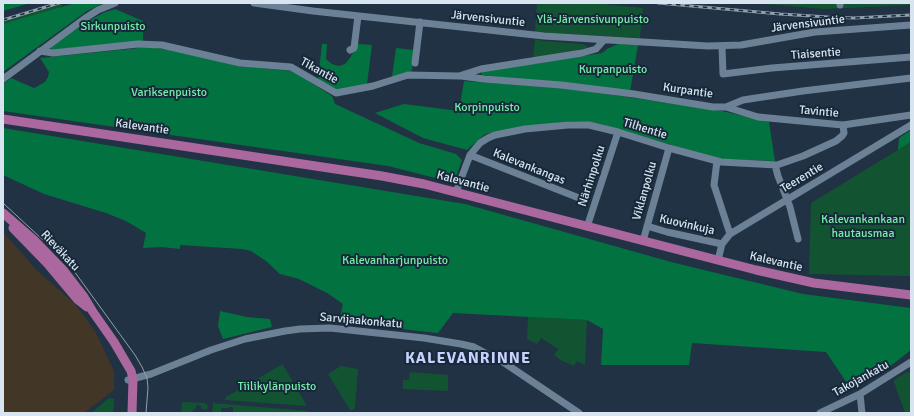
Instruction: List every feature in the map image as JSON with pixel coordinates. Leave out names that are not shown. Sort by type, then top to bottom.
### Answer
[{"type":"main road","name":"Kalevantie","points":[[3,119],[339,168],[424,184],[756,270],[814,283],[911,295]]},
{"type":"main road","name":"Rieväkatu","points":[[3,213],[52,258],[84,297],[114,342],[124,360],[131,379],[132,413]]},
{"type":"main road","name":"Rieväkatu","points":[[3,217],[52,269],[78,300],[93,312]]},
{"type":"main road","name":"Rieväkatu","points":[[126,413],[131,379]]},
{"type":"street","points":[[3,79],[88,16],[115,3]]},
{"type":"street","name":"Järvensivuntie","points":[[254,3],[536,35],[722,46],[815,32],[911,25]]},
{"type":"street","points":[[350,50],[354,48],[358,16]]},
{"type":"street","points":[[415,62],[420,22]]},
{"type":"street","name":"Tikantie","points":[[40,51],[53,53],[138,44],[162,45],[240,63],[291,67],[336,93],[344,93],[411,75],[459,76],[481,69],[592,51],[604,40]]},
{"type":"street","name":"Tiaisentie","points":[[722,46],[722,74],[772,68],[911,57]]},
{"type":"street","name":"Kurpantie","points":[[459,76],[561,85],[726,107],[743,100],[911,78]]},
{"type":"street","name":"Tavintie","points":[[726,107],[758,117],[843,125],[911,115]]},
{"type":"street","name":"Tilhentie","points":[[456,192],[470,155],[480,143],[488,138],[525,129],[577,125],[600,127],[717,161],[775,165],[798,158],[836,141],[844,133],[843,125]]},
{"type":"street","name":"Teerentie","points":[[718,260],[722,244],[730,234],[911,125]]},
{"type":"street","name":"Närhinpolku","points":[[587,226],[618,132]]},
{"type":"street","name":"Viklanpolku","points":[[643,241],[669,148]]},
{"type":"street","name":"Kalevankangas","points":[[470,155],[580,198]]},
{"type":"street","points":[[717,161],[714,185],[730,234]]},
{"type":"street","points":[[775,165],[794,219],[798,239]]},
{"type":"street","name":"Kuovinkuja","points":[[647,226],[722,244]]},
{"type":"street","name":"Sarvijaakonkatu","points":[[131,379],[151,374],[212,350],[245,339],[300,329],[330,328],[424,338],[474,347],[506,364],[579,413]]},
{"type":"street","name":"Takojankatu","points":[[820,413],[860,394],[911,362]]},
{"type":"street","points":[[860,394],[862,413]]},
{"type":"shaded area","points":[[3,232],[34,268],[75,304],[95,331],[114,371],[114,390],[84,413],[3,413]]},
{"type":"green space","points":[[3,3],[26,3],[27,4],[3,11]]},
{"type":"green space","points":[[63,3],[59,11],[3,32],[3,20]]},
{"type":"green space","points":[[75,3],[103,3],[87,11],[3,72],[3,24]]},
{"type":"green space","name":"Ylä-Järvensivunpuisto","points":[[537,3],[593,3],[643,8],[640,38],[535,32]]},
{"type":"green space","points":[[752,3],[911,3],[911,5],[825,9]]},
{"type":"green space","name":"Sirkunpuisto","points":[[115,9],[143,21],[143,42],[54,51],[51,49],[52,46],[85,23],[103,13]]},
{"type":"green space","points":[[535,39],[583,44],[587,46],[587,48],[533,58]]},
{"type":"green space","points":[[322,44],[327,44],[326,59],[332,64],[339,66],[345,64],[358,44],[372,45],[367,84],[338,91],[318,80]]},
{"type":"green space","name":"Kurpanpuisto","points":[[618,44],[638,45],[630,92],[481,74],[482,72],[602,53]]},
{"type":"green space","name":"Variksenpuisto","points":[[149,47],[179,51],[237,66],[293,71],[332,96],[335,104],[419,143],[456,154],[462,160],[455,180],[451,182],[388,166],[3,111],[3,84],[11,78],[34,88],[45,82],[49,72],[40,58]]},
{"type":"green space","points":[[396,48],[414,50],[412,71],[392,77]]},
{"type":"green space","name":"Korpinpuisto","points":[[464,81],[562,88],[722,111],[769,122],[775,161],[720,159],[597,123],[572,121],[528,126],[485,134],[467,150],[423,138],[375,113],[404,104],[459,111]]},
{"type":"green space","name":"Kalevanharjunpuisto","points":[[3,128],[465,204],[671,262],[803,294],[911,308],[911,350],[893,364],[851,389],[826,352],[692,343],[689,365],[601,365],[603,329],[587,320],[453,313],[438,333],[339,322],[343,304],[327,293],[299,279],[280,274],[266,261],[251,251],[242,249],[180,245],[180,249],[162,247],[143,248],[146,233],[126,221],[106,213],[44,194],[3,175]]},
{"type":"green space","points":[[911,130],[911,142],[898,150],[899,138]]},
{"type":"green space","name":"Kalevankankaan hautausmaa","points":[[911,142],[911,276],[809,274],[811,203]]},
{"type":"green space","points":[[220,311],[247,317],[270,319],[272,327],[223,339],[218,326]]},
{"type":"green space","points":[[528,317],[587,320],[585,365],[577,361],[574,366],[562,361],[554,355],[558,349],[541,338],[537,344],[527,339]]},
{"type":"green space","name":"Tiilikylänpuisto","points":[[283,365],[307,406],[225,400],[226,397]]},
{"type":"green space","points":[[341,366],[358,369],[355,408],[353,410],[350,410],[328,374]]},
{"type":"green space","points":[[410,372],[448,375],[448,391],[403,389],[403,380],[409,380]]},
{"type":"green space","points":[[907,372],[911,373],[911,413],[905,413],[894,382],[894,380]]},
{"type":"green space","points":[[109,398],[114,399],[113,413],[91,413]]},
{"type":"green space","points":[[182,402],[205,403],[208,405],[207,410],[201,409],[201,406],[196,405],[196,409],[190,413],[181,413]]},
{"type":"green space","points":[[213,403],[308,411],[311,413],[233,413],[233,407],[229,407],[221,408],[221,413],[212,413]]},
{"type":"tram line","points":[[3,203],[57,253],[74,271],[135,355],[147,378],[148,388],[146,413]]},
{"type":"railway","points":[[3,20],[59,3]]},
{"type":"railway","points":[[658,3],[828,17],[854,18],[911,15]]},
{"type":"district","name":"KALEVANRINNE","points":[[468,359]]}]
